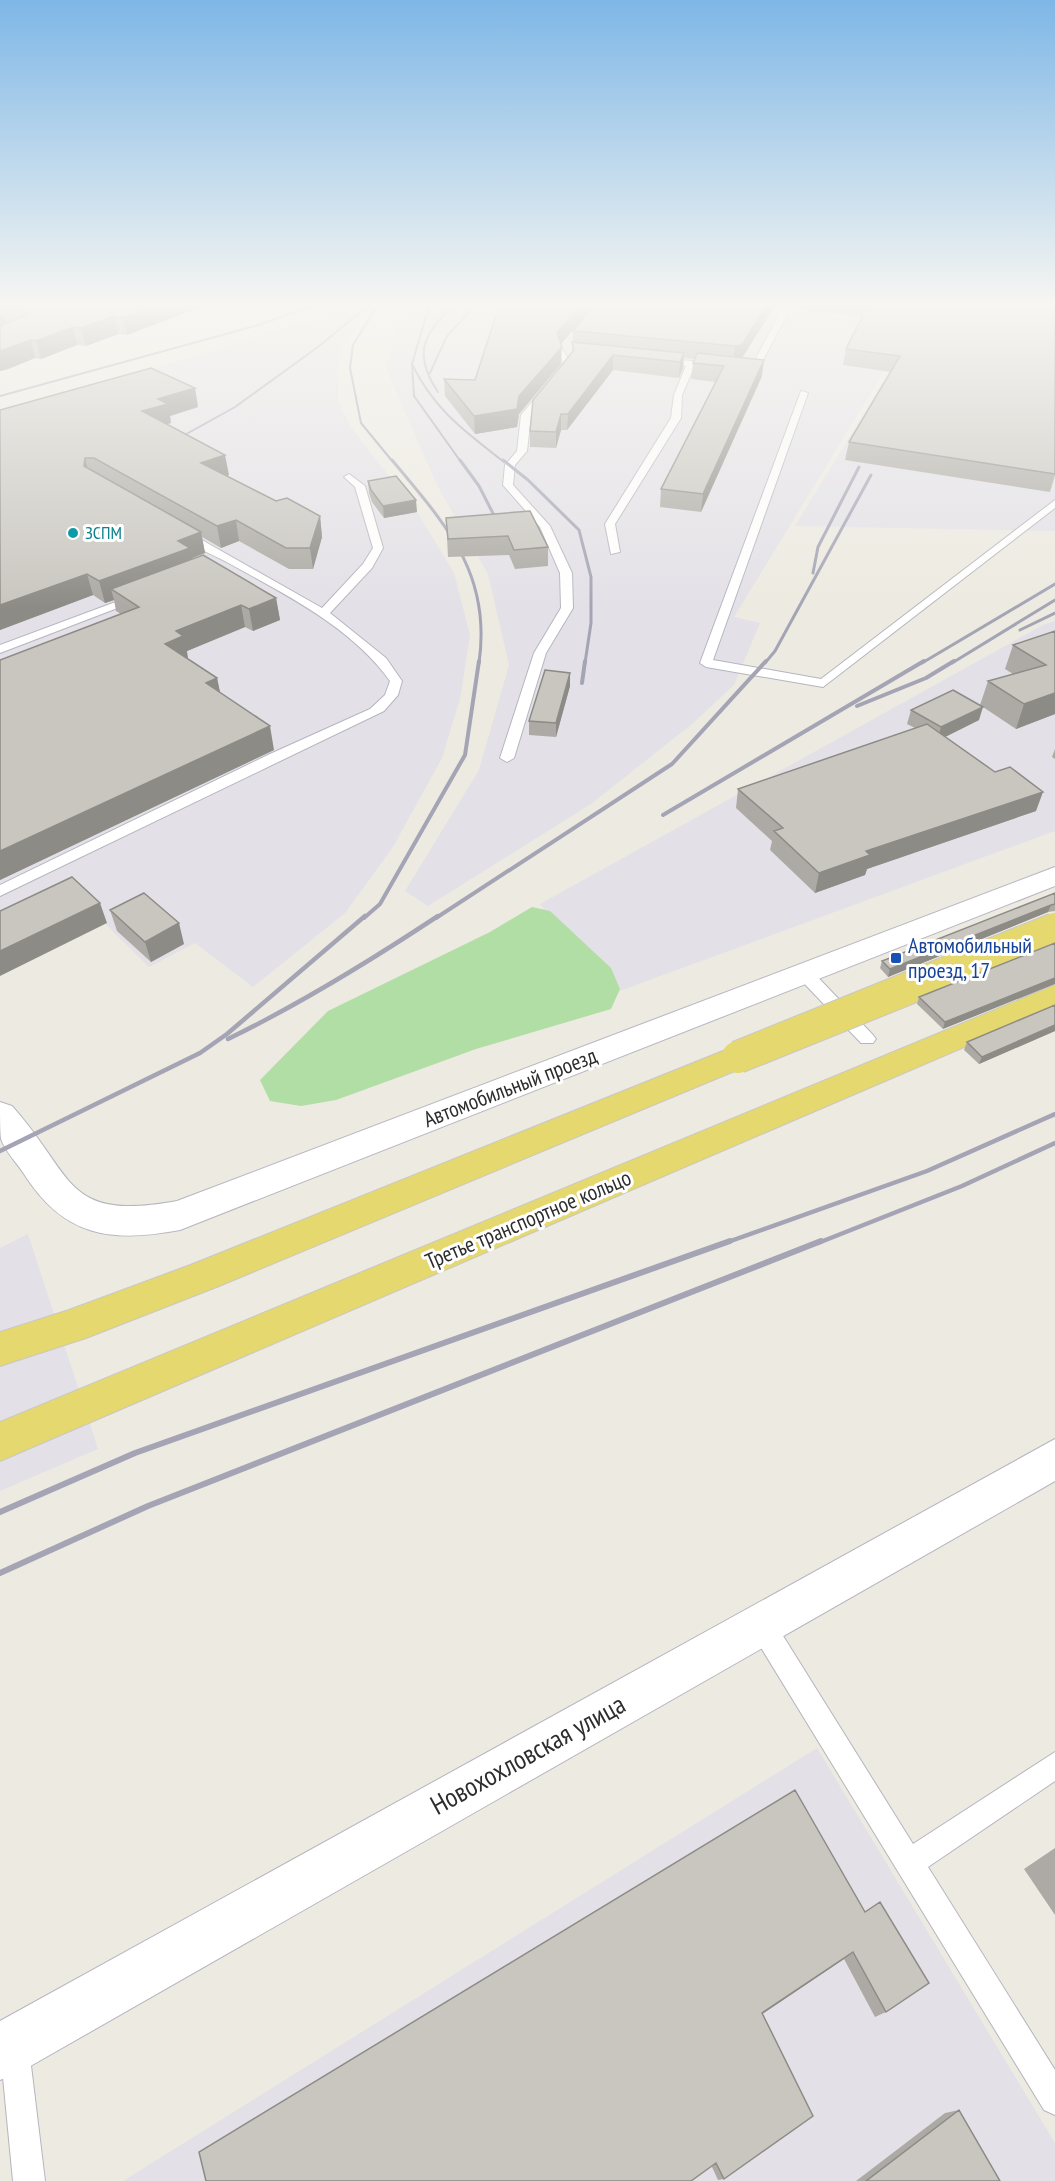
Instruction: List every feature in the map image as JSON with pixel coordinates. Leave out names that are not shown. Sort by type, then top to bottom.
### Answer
[{"type":"main road","points":[[0,1349],[72,1326],[206,1275],[1055,929]]},
{"type":"main road","name":"Третье транспортное кольцо","points":[[0,1442],[1055,996]]},
{"type":"street","name":"Автомобильный проезд","points":[[0,1114],[14,1129],[49,1183],[91,1219],[112,1223],[144,1222],[180,1215],[1055,876]]},
{"type":"street","name":"Новохохловская улица","points":[[7,2048],[1055,1459]]},
{"type":"lane","points":[[507,758],[540,653],[567,608],[566,573],[545,526],[508,485],[510,465],[522,451],[526,415],[534,405]]},
{"type":"lane","points":[[615,552],[610,524],[676,418],[677,405]]},
{"type":"lane","points":[[800,405],[706,663],[823,683],[1055,503]]},
{"type":"lane","points":[[323,614],[368,566],[378,548],[360,486],[349,477]]},
{"type":"lane","points":[[0,891],[275,757],[375,712],[387,703],[395,690],[396,681],[389,667],[378,654],[323,614],[226,563],[173,528]]},
{"type":"lane","points":[[0,649],[154,590]]},
{"type":"lane","points":[[804,973],[867,1039]]},
{"type":"lane","points":[[761,1624],[1055,2098]]},
{"type":"lane","points":[[909,1863],[1055,1765]]},
{"type":"lane","points":[[7,2048],[29,2181]]},
{"type":"shaded area","points":[[26,405],[341,405],[350,426],[417,512],[454,573],[470,635],[460,699],[442,758],[393,847],[345,913],[253,987],[195,943],[149,967],[79,898],[0,936],[0,412]]},
{"type":"shaded area","points":[[402,405],[864,405],[734,617],[760,623],[734,685],[692,724],[591,804],[428,906],[405,891],[479,770],[509,665],[488,574],[438,487]]},
{"type":"shaded area","points":[[869,405],[1055,405],[1055,531],[795,526]]},
{"type":"shaded area","points":[[1055,621],[1055,831],[614,993],[540,904],[1043,625]]},
{"type":"shaded area","points":[[28,1234],[98,1449],[0,1491],[0,1248]]},
{"type":"shaded area","points":[[817,1748],[1055,2143],[1055,2181],[123,2181]]},
{"type":"green space","points":[[532,907],[550,911],[611,968],[620,989],[611,1009],[476,1049],[336,1100],[301,1106],[270,1101],[260,1080],[328,1011],[490,932]]},
{"type":"building","points":[[19,405],[165,405],[142,411],[225,455],[201,463],[276,501],[287,498],[320,516],[310,548],[286,548],[236,520],[217,526],[94,458],[85,458],[84,466],[201,532],[178,541],[190,548],[99,581],[87,574],[0,605],[0,410]]},
{"type":"building","points":[[465,405],[518,405],[517,409],[474,416]]},
{"type":"building","points":[[533,405],[575,405],[568,414],[561,414],[556,432],[530,431]]},
{"type":"building","points":[[704,405],[744,405],[703,494],[661,489]]},
{"type":"building","points":[[871,405],[1055,405],[1055,474],[849,442]]},
{"type":"building","points":[[396,476],[416,500],[383,506],[371,490],[368,481]]},
{"type":"building","points":[[530,511],[548,547],[514,550],[508,536],[448,539],[446,518]]},
{"type":"building","points":[[203,555],[276,598],[249,609],[241,605],[176,631],[183,636],[165,644],[217,678],[206,683],[270,726],[0,851],[0,660],[139,607],[111,589]]},
{"type":"building","points":[[1055,631],[1055,693],[1024,704],[988,681],[1046,665],[1013,645]]},
{"type":"building","points":[[545,670],[570,673],[556,723],[529,721]]},
{"type":"building","points":[[953,690],[983,707],[941,727],[911,710]]},
{"type":"building","points":[[927,724],[995,772],[1010,767],[1043,792],[866,851],[870,855],[819,873],[774,831],[783,828],[738,789]]},
{"type":"building","points":[[72,877],[100,903],[0,951],[0,911]]},
{"type":"building","points":[[144,893],[179,923],[145,942],[110,910]]},
{"type":"building","points":[[1055,893],[1055,904],[890,969],[882,961]]},
{"type":"building","points":[[1055,943],[1055,978],[945,1022],[919,997]]},
{"type":"building","points":[[1055,1005],[1055,1025],[982,1057],[967,1042]]},
{"type":"building","points":[[795,1790],[865,1912],[880,1902],[929,1983],[886,2012],[853,1952],[762,2013],[813,2116],[724,2179],[716,2163],[691,2181],[206,2181],[199,2152]]},
{"type":"building","points":[[959,2110],[1000,2181],[866,2181]]},
{"type":"railway","points":[[172,442],[238,405]]},
{"type":"railway","points":[[357,405],[361,423],[393,462]]},
{"type":"railway","points":[[420,405],[461,462]]},
{"type":"railway","points":[[439,405],[464,430],[504,462]]},
{"type":"railway","points":[[392,460],[446,529],[471,576],[478,602],[481,631],[479,663]]},
{"type":"railway","points":[[460,460],[479,486],[501,529]]},
{"type":"railway","points":[[503,460],[528,480],[579,530],[591,577],[591,623],[585,663]]},
{"type":"railway","points":[[813,573],[818,547],[859,467]]},
{"type":"railway","points":[[765,663],[775,651],[871,475]]},
{"type":"railway","points":[[922,663],[1055,584]]},
{"type":"railway","points":[[952,663],[1055,600]]},
{"type":"railway","points":[[1020,630],[1055,613]]},
{"type":"railway","points":[[364,918],[380,904],[465,755],[479,661]]},
{"type":"railway","points":[[582,683],[585,661]]},
{"type":"railway","points":[[436,918],[672,764],[766,661]]},
{"type":"railway","points":[[663,815],[924,661]]},
{"type":"railway","points":[[857,706],[926,678],[954,661]]},
{"type":"railway","points":[[0,1151],[200,1053],[227,1034],[365,916]]},
{"type":"railway","points":[[228,1039],[335,981],[438,916]]},
{"type":"railway","points":[[725,1243],[927,1171],[1055,1114]]},
{"type":"railway","points":[[818,1243],[962,1186],[1055,1143]]},
{"type":"railway","points":[[0,1512],[135,1453],[730,1241]]},
{"type":"railway","points":[[0,1573],[148,1506],[821,1241]]},
{"type":"place","name":"ЗСПМ","points":[[73,533]]},
{"type":"place","name":"Автомобильный проезд, 17","points":[[896,958]]}]
